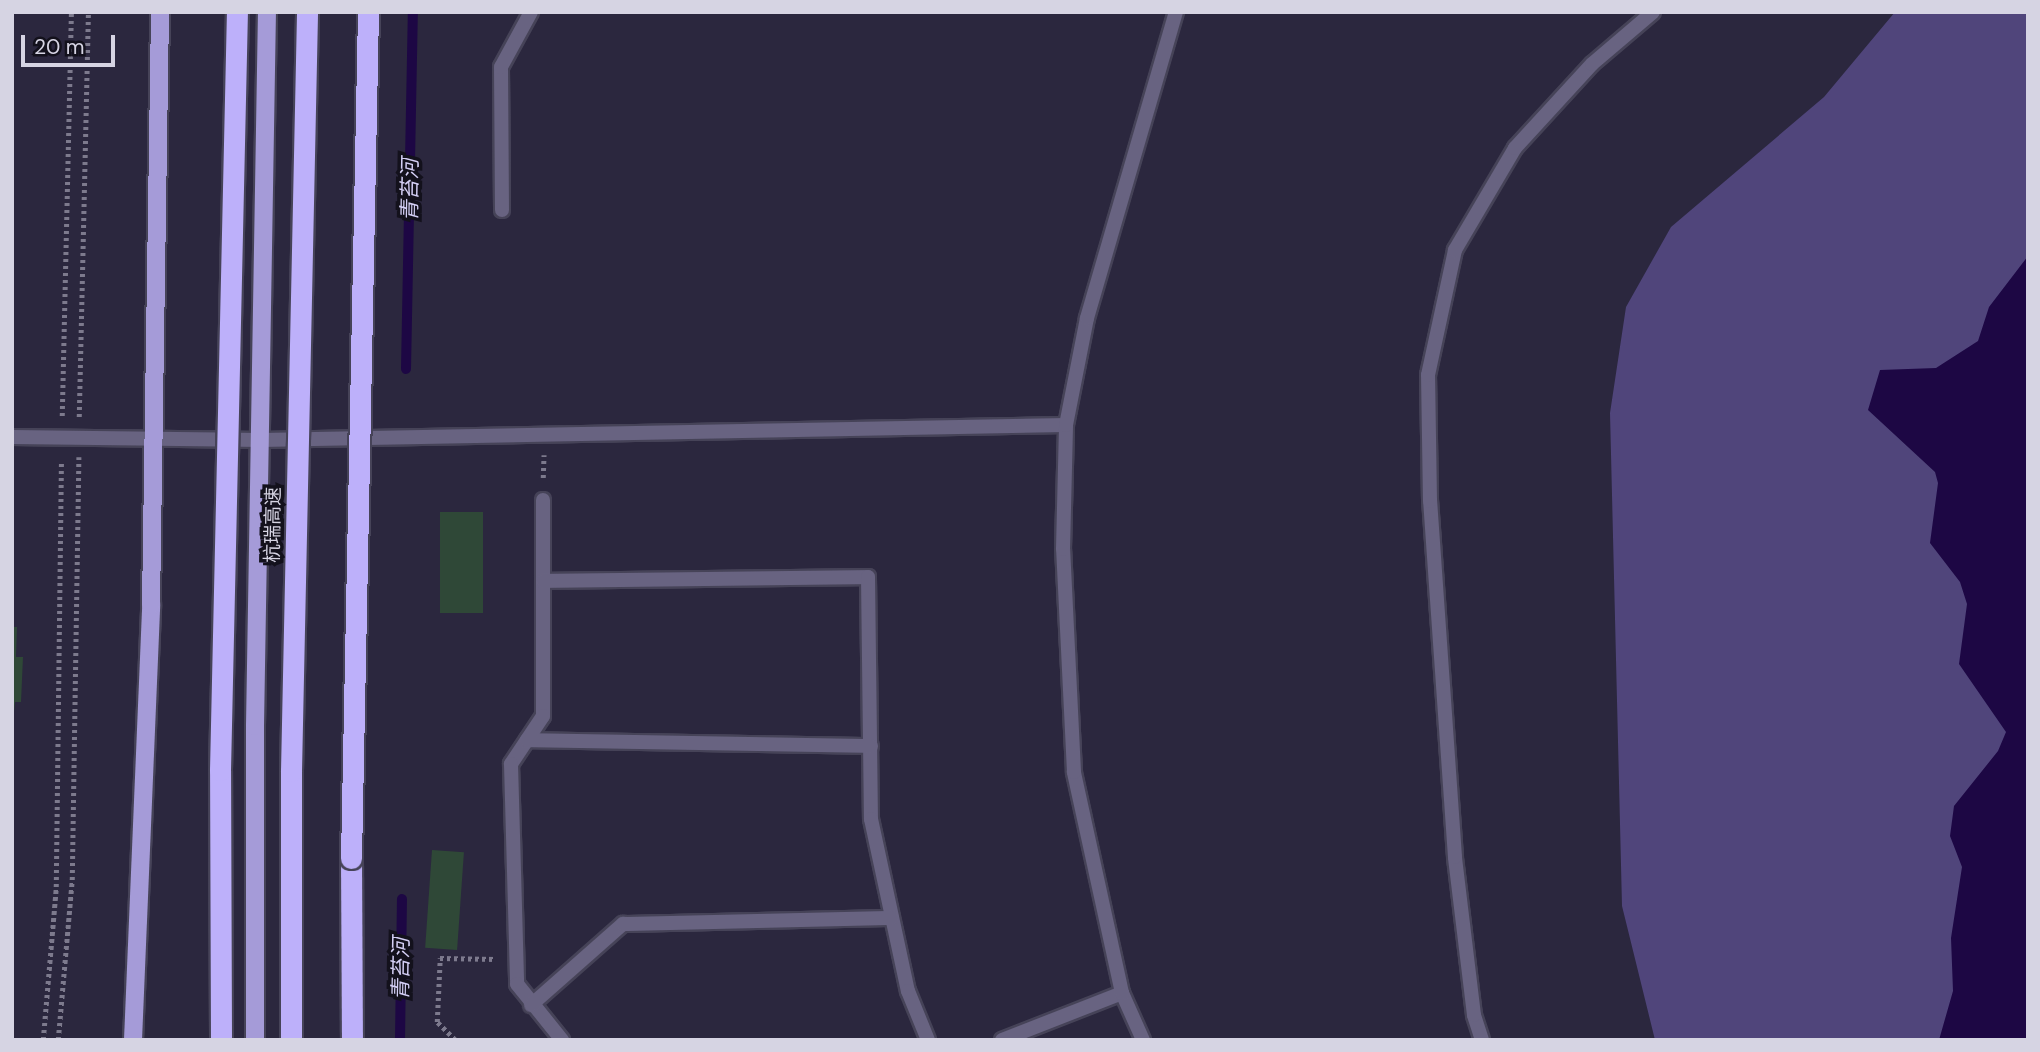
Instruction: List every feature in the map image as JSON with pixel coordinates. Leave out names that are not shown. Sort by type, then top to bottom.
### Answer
[{"type":"highway","points":[[221,1040],[220,756],[237,12]]},
{"type":"highway","name":"杭瑞高速","points":[[291,1040],[291,757],[307,12]]},
{"type":"highway","points":[[352,1040],[351,858],[368,12]]},
{"type":"main road","points":[[133,1040],[153,440],[160,12]]},
{"type":"main road","points":[[255,1040],[255,726],[267,12]]},
{"type":"street","points":[[502,210],[501,67],[531,12]]},
{"type":"street","points":[[1143,1040],[1122,993],[1074,772],[1063,549],[1066,425],[1087,318],[1176,12]]},
{"type":"street","points":[[1482,1040],[1474,1015],[1455,857],[1430,501],[1428,375],[1455,250],[1515,148],[1592,64],[1653,12]]},
{"type":"street","points":[[12,438],[261,440],[1066,425]]},
{"type":"street","points":[[543,500],[544,716],[511,764],[517,984],[531,1005],[562,1040]]},
{"type":"street","points":[[543,581],[868,577],[871,819],[908,991],[928,1040]]},
{"type":"street","points":[[527,740],[871,746]]},
{"type":"street","points":[[531,1005],[623,924],[892,918]]},
{"type":"street","points":[[1002,1040],[1122,993]]},
{"type":"path","points":[[43,1040],[56,887],[71,12]]},
{"type":"path","points":[[58,1040],[72,880],[88,12]]},
{"type":"path","points":[[543,500],[544,435]]},
{"type":"path","points":[[454,1040],[436,1022],[440,958],[517,959]]},
{"type":"shaded area","points":[[1895,12],[2028,12],[2028,1040],[1655,1040],[1622,906],[1610,413],[1626,307],[1671,227],[1824,97]]},
{"type":"shaded area","points":[[2028,256],[2028,1040],[1939,1040],[1953,991],[1951,938],[1962,867],[1950,836],[1954,806],[1998,751],[2006,732],[1959,664],[1967,604],[1960,582],[1930,543],[1938,483],[1935,472],[1868,410],[1880,370],[1936,368],[1978,341],[1989,307]]},
{"type":"building","points":[[440,512],[483,512],[483,613],[440,613]]},
{"type":"building","points":[[12,627],[17,627],[16,657],[23,657],[21,702],[15,702],[14,712]]},
{"type":"building","points":[[432,850],[464,852],[457,950],[425,948]]},
{"type":"waterway","name":"青苔河","points":[[406,369],[413,12]]},
{"type":"waterway","name":"青苔河","points":[[400,1040],[402,899]]}]
